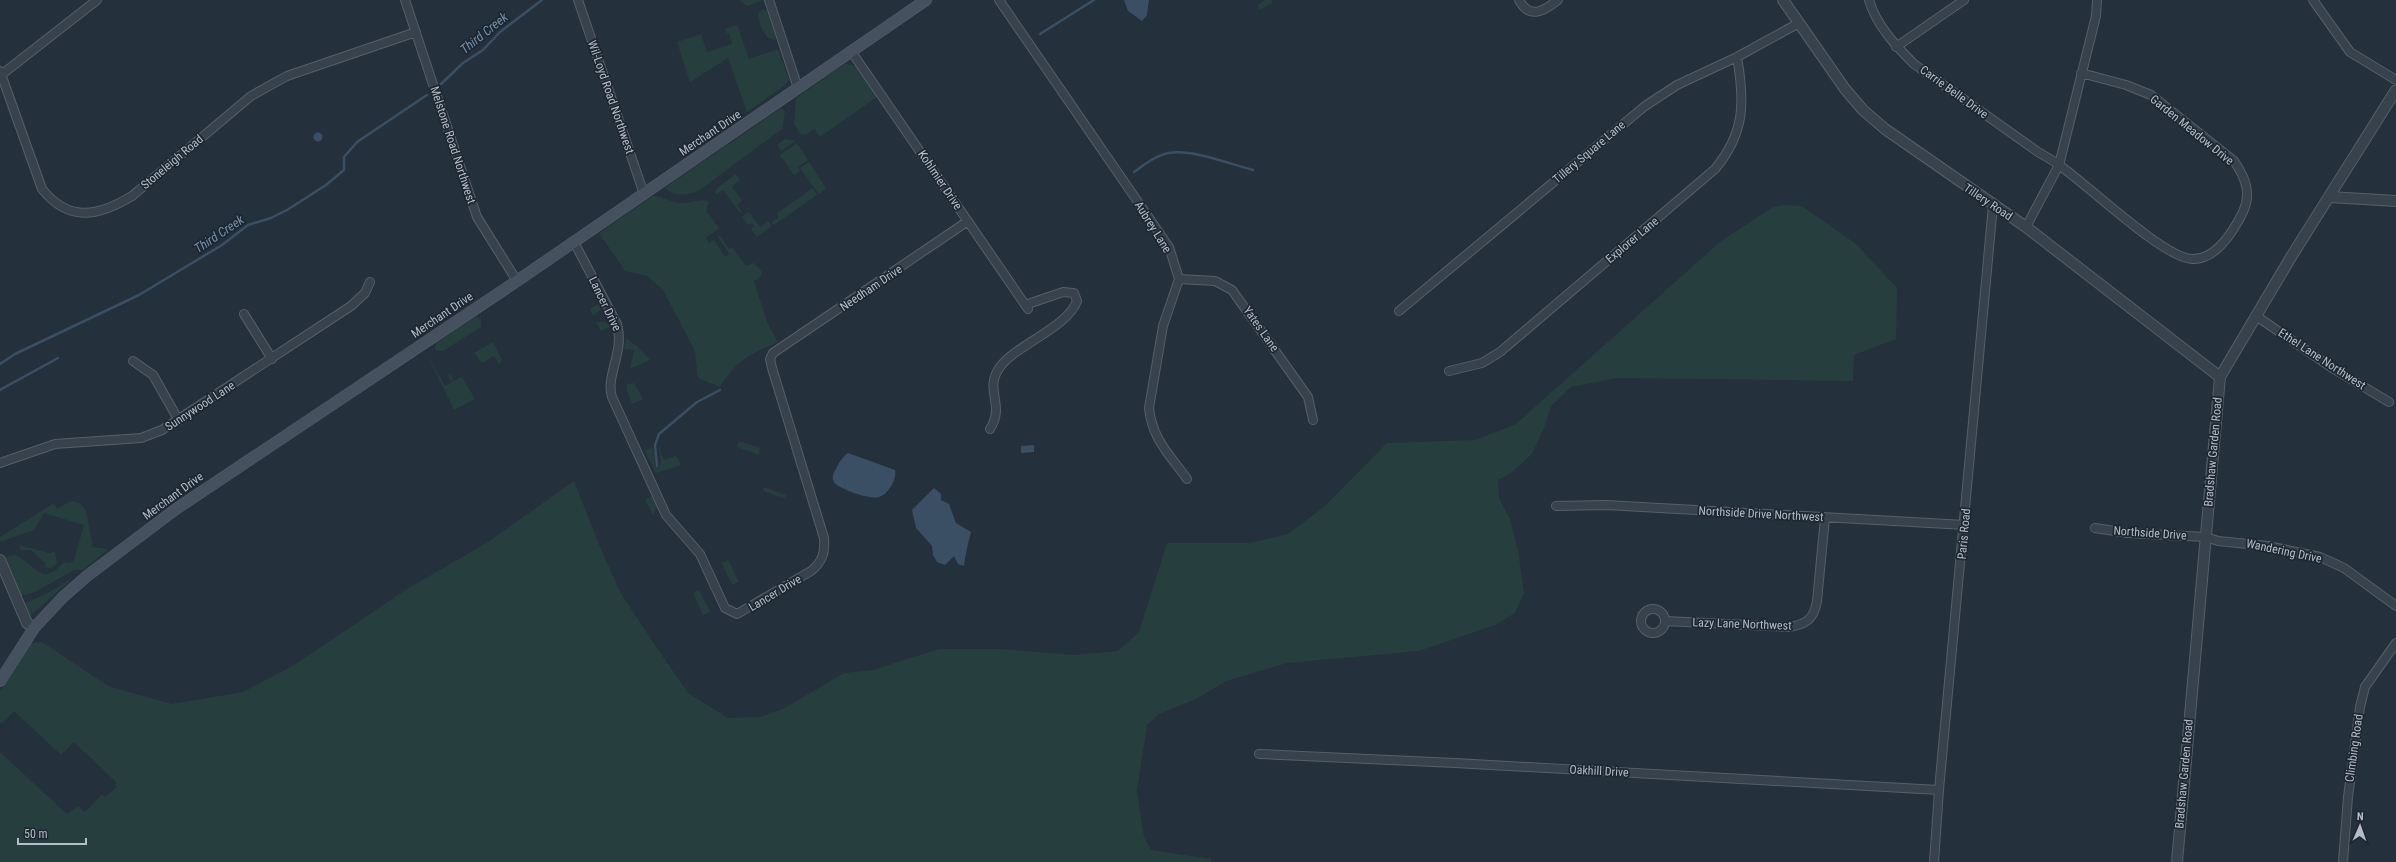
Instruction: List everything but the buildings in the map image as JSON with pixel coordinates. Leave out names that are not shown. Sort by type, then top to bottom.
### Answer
[{"type":"main road","name":"Merchant Drive","points":[[0,681],[34,628],[87,576],[187,502],[517,282],[926,0]]},
{"type":"street","points":[[1,73],[97,0]]},
{"type":"street","name":"Melstone Road Northwest","points":[[405,0],[478,220],[517,282]]},
{"type":"street","name":"Wil-Loyd Road Northwest","points":[[578,0],[644,194]]},
{"type":"street","points":[[769,0],[798,88]]},
{"type":"street","name":"Aubrey Lane","points":[[999,0],[1169,247],[1179,279]]},
{"type":"street","points":[[1519,0],[1528,12],[1532,13],[1540,12],[1558,0]]},
{"type":"street","name":"Tillery Road","points":[[1783,0],[1836,77],[1863,110],[1885,129],[2026,227],[2220,377]]},
{"type":"street","name":"Carrie Belle Drive","points":[[1870,0],[1882,26],[1896,46],[1914,64],[2038,152],[2060,165]]},
{"type":"street","points":[[1896,46],[1964,0]]},
{"type":"street","points":[[2026,227],[2060,165],[2096,16],[2097,0]]},
{"type":"street","points":[[2313,0],[2350,52],[2396,80]]},
{"type":"street","name":"Tillery Square Lane","points":[[1399,311],[1630,118],[1677,85],[1737,57],[1799,23]]},
{"type":"street","name":"Stoneleigh Road","points":[[1,73],[42,190],[48,197],[68,210],[90,213],[115,207],[132,196],[251,96],[269,84],[287,76],[416,32]]},
{"type":"street","name":"Kohlmier Drive","points":[[851,51],[1027,307],[1063,292],[1074,293],[1077,301],[1069,314],[1000,368],[993,384],[997,419],[990,429]]},
{"type":"street","name":"Explorer Lane","points":[[1449,371],[1482,363],[1500,352],[1715,169],[1732,144],[1742,115],[1742,84],[1737,57]]},
{"type":"street","name":"Garden Meadow Drive","points":[[2060,165],[2106,203],[2173,253],[2192,259],[2205,255],[2218,247],[2235,226],[2245,206],[2247,189],[2243,174],[2234,161],[2151,95],[2126,85],[2081,73]]},
{"type":"street","name":"Bradshaw Garden Road","points":[[2177,862],[2220,377],[2396,90]]},
{"type":"street","points":[[2330,197],[2396,201]]},
{"type":"street","name":"Paris Road","points":[[1934,862],[1939,790],[1965,525],[1993,205]]},
{"type":"street","name":"Needham Drive","points":[[773,353],[968,221]]},
{"type":"street","name":"Lancer Drive","points":[[574,242],[617,324],[620,337],[611,386],[612,397],[666,515],[700,554],[725,608],[737,614],[811,570],[820,564],[824,556],[824,538],[772,368],[770,359],[773,353]]},
{"type":"street","points":[[1179,279],[1164,322],[1149,408],[1153,432],[1187,479]]},
{"type":"street","name":"Yates Lane","points":[[1179,279],[1215,281],[1232,290],[1308,397],[1313,420]]},
{"type":"street","name":"Sunnywood Lane","points":[[0,463],[55,444],[121,440],[151,435],[179,421],[351,306],[362,297],[370,282]]},
{"type":"street","points":[[244,314],[272,359]]},
{"type":"street","name":"Ethel Lane Northwest","points":[[2256,316],[2334,369],[2389,402]]},
{"type":"street","points":[[134,361],[153,375],[179,421]]},
{"type":"street","name":"Northside Drive Northwest","points":[[1556,506],[1606,505],[1965,525]]},
{"type":"street","name":"Lazy Lane Northwest","points":[[1665,621],[1788,627],[1800,626],[1809,620],[1815,612],[1824,518]]},
{"type":"street","name":"Northside Drive","points":[[2095,528],[2128,533],[2206,537]]},
{"type":"street","name":"Wandering Drive","points":[[2206,537],[2218,541],[2268,546],[2320,557],[2344,568],[2396,606]]},
{"type":"street","points":[[0,560],[27,623],[34,628]]},
{"type":"street","name":"Climbing Road","points":[[2343,862],[2348,797],[2360,707],[2365,688],[2396,643]]},
{"type":"street","name":"Oakhill Drive","points":[[1259,754],[1455,763],[1939,790]]},
{"type":"green space","points":[[739,0],[763,0],[747,6]]},
{"type":"green space","points":[[1265,0],[1272,0],[1273,2],[1260,10],[1257,6]]},
{"type":"green space","points":[[763,9],[767,11],[776,38],[775,40],[767,37],[762,30],[758,13]]},
{"type":"green space","points":[[737,25],[749,59],[778,49],[789,79],[785,85],[747,112],[728,58],[690,82],[677,42],[701,34],[707,52],[732,44],[729,33],[726,33],[725,29]]},
{"type":"green space","points":[[845,64],[857,66],[878,96],[820,137],[814,129],[806,135],[800,134],[794,124],[796,98]]},
{"type":"green space","points":[[781,108],[785,111],[782,129],[701,189],[693,193],[684,194],[675,194],[667,190],[666,187]]},
{"type":"green space","points":[[785,139],[795,141],[781,151],[777,145]]},
{"type":"green space","points":[[797,143],[808,160],[798,167],[800,171],[794,175],[780,155]]},
{"type":"green space","points":[[809,162],[826,188],[819,194],[800,168]]},
{"type":"green space","points":[[736,174],[740,180],[732,187],[742,201],[737,205],[742,212],[740,213],[723,190],[716,195],[715,193],[717,188]]},
{"type":"green space","points":[[813,188],[817,195],[774,225],[772,222],[778,218],[777,213]]},
{"type":"green space","points":[[653,196],[677,203],[699,200],[709,202],[706,210],[719,228],[706,238],[709,243],[714,240],[725,257],[729,254],[718,237],[720,235],[729,249],[732,247],[746,266],[754,263],[761,270],[762,275],[754,281],[767,322],[778,342],[745,359],[733,370],[720,387],[698,378],[695,351],[663,290],[647,276],[625,271],[599,233]]},
{"type":"green space","points":[[1784,205],[1802,206],[1856,244],[1897,288],[1896,339],[1854,355],[1853,381],[1617,378],[1571,387],[1551,406],[1544,428],[1532,454],[1511,473],[1498,480],[1499,498],[1510,519],[1518,550],[1524,593],[1515,613],[1495,625],[1419,651],[1287,663],[1226,681],[1196,699],[1159,714],[1147,725],[1137,791],[1144,837],[1151,850],[1211,859],[1211,862],[0,862],[0,752],[67,814],[78,806],[85,812],[102,794],[105,797],[117,787],[115,785],[117,783],[74,742],[61,755],[14,711],[3,723],[0,723],[0,691],[31,643],[42,642],[108,686],[172,704],[243,692],[294,665],[407,589],[488,542],[574,481],[620,592],[688,693],[728,718],[760,717],[783,709],[844,673],[873,670],[939,649],[1002,649],[1075,655],[1118,651],[1139,632],[1167,543],[1249,543],[1288,534],[1325,506],[1387,443],[1475,440],[1516,424],[1721,241],[1773,207]]},
{"type":"green space","points":[[749,212],[760,227],[768,221],[772,226],[757,237],[751,229],[755,226],[752,223],[748,225],[742,217]]},
{"type":"green space","points":[[600,303],[600,310],[593,316],[590,309]]},
{"type":"green space","points":[[476,316],[481,319],[481,327],[443,351],[435,350],[436,343]]},
{"type":"green space","points":[[596,322],[605,322],[612,326],[601,331]]},
{"type":"green space","points":[[626,338],[638,347],[650,360],[630,369],[634,350],[624,349]]},
{"type":"green space","points":[[493,342],[502,360],[499,365],[494,356],[482,363],[474,353]]},
{"type":"green space","points":[[425,350],[445,386],[452,382],[448,375],[450,374],[454,381],[462,377],[475,399],[454,410]]},
{"type":"green space","points":[[634,383],[643,399],[632,404],[626,389],[627,384]]},
{"type":"green space","points":[[739,441],[760,448],[759,455],[737,447]]},
{"type":"green space","points":[[658,445],[664,460],[676,456],[681,465],[656,473],[645,451],[653,447],[655,466],[659,467],[661,461]]},
{"type":"green space","points":[[764,487],[786,495],[785,499],[763,491]]},
{"type":"green space","points":[[653,496],[657,507],[653,515],[645,499]]},
{"type":"green space","points":[[71,501],[83,506],[86,512],[93,541],[91,547],[108,549],[83,570],[74,570],[35,592],[21,596],[5,559],[6,557],[14,555],[39,572],[44,574],[49,573],[56,570],[64,562],[70,563],[74,560],[84,525],[44,513],[34,530],[3,541],[0,541],[0,537],[54,503],[57,509]]},
{"type":"green space","points":[[19,545],[49,553],[55,552],[57,563],[51,568],[39,567],[45,566],[45,563],[31,550],[21,550]]},
{"type":"green space","points":[[728,560],[739,582],[732,585],[722,563]]},
{"type":"green space","points":[[74,577],[30,616],[25,603],[46,594]]},
{"type":"green space","points":[[699,590],[710,612],[703,615],[693,593]]},
{"type":"water","points":[[1124,0],[1149,0],[1147,15],[1142,21],[1128,11]]},
{"type":"water","points":[[318,132],[323,137],[318,142],[313,137]]},
{"type":"water","points":[[1034,445],[1034,452],[1021,453],[1021,446]]},
{"type":"water","points":[[848,453],[895,470],[895,478],[889,490],[883,495],[875,498],[848,491],[837,485],[833,480],[833,476],[841,460]]},
{"type":"water","points":[[934,488],[941,494],[941,500],[949,504],[956,523],[971,532],[964,566],[958,564],[954,556],[945,565],[937,562],[933,555],[932,546],[916,528],[912,510]]},
{"type":"waterway","name":"Third Creek","points":[[441,84],[463,63],[483,50],[500,32],[542,0]]},
{"type":"waterway","points":[[1040,34],[1094,0]]},
{"type":"waterway","name":"Third Creek","points":[[0,364],[15,354],[139,295],[222,245],[248,225],[271,218],[287,210],[326,185],[344,170],[344,157],[357,142],[427,95]]},
{"type":"waterway","points":[[1134,172],[1159,156],[1179,152],[1200,155],[1253,170]]},
{"type":"waterway","points":[[0,390],[58,358]]},
{"type":"waterway","points":[[657,466],[655,445],[659,434],[697,402],[720,390]]}]
